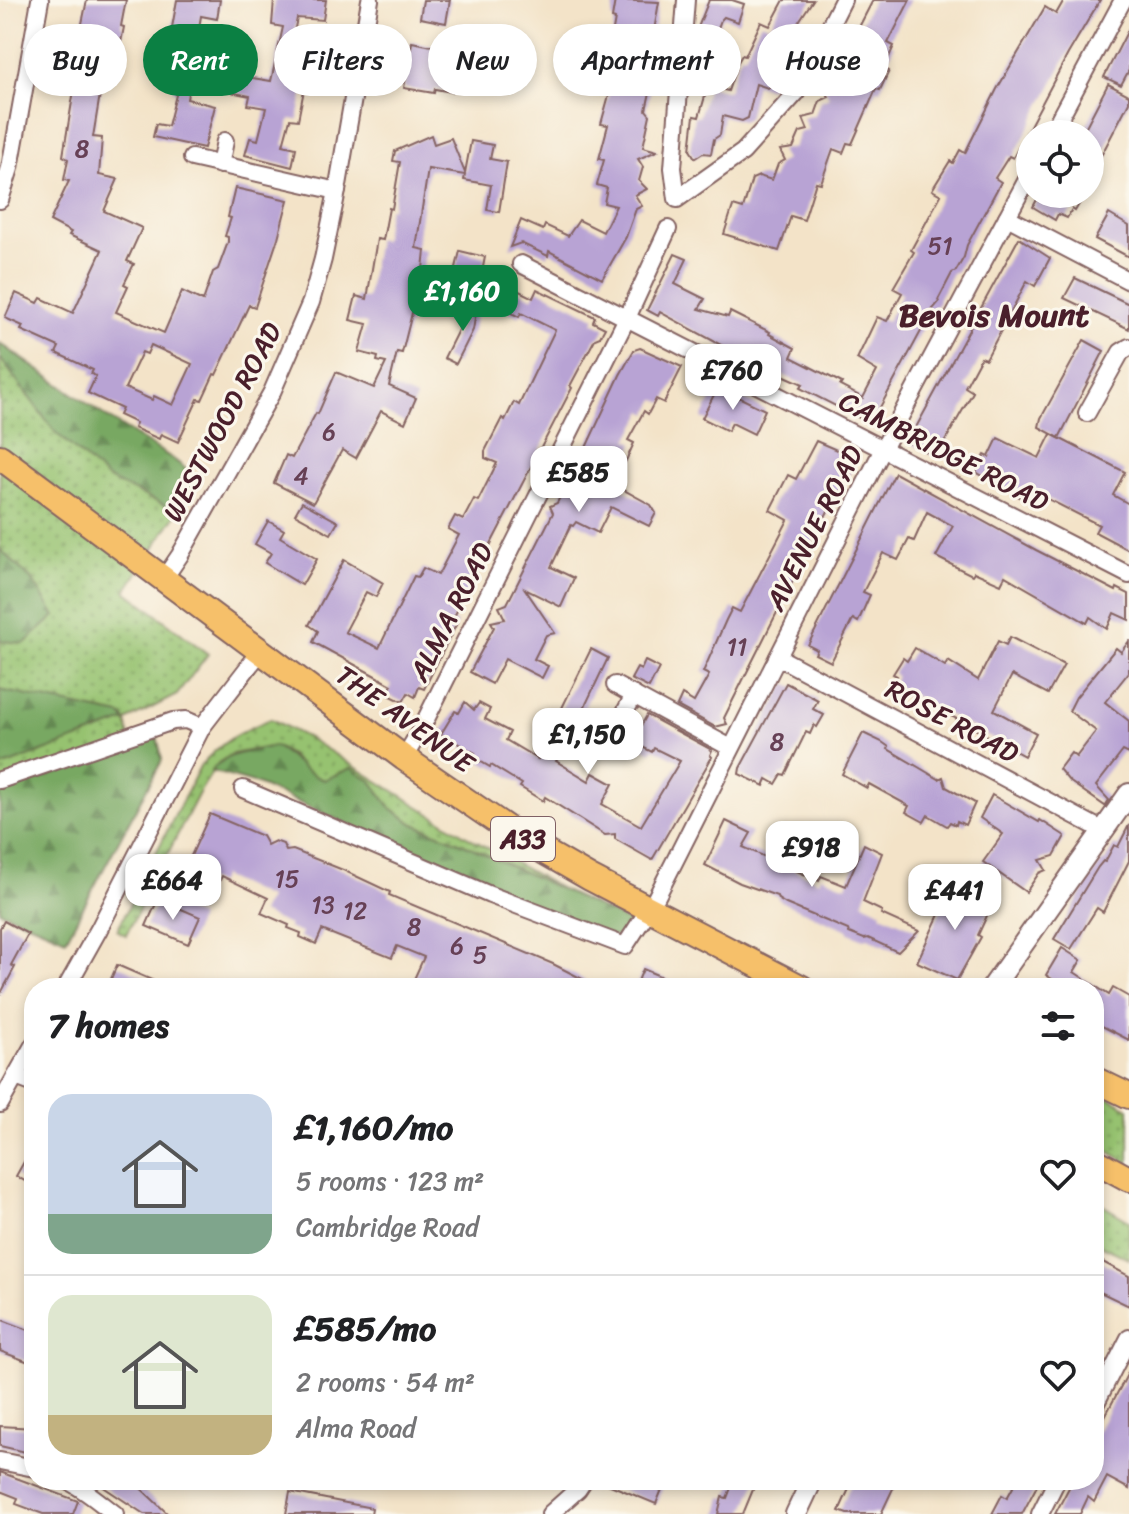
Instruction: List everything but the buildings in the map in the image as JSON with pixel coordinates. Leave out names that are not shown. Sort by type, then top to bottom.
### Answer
[{"type":"main road","name":"THE AVENUE","points":[[0,457],[404,758],[524,840],[783,978]]},
{"type":"main road","points":[[1104,1084],[1129,1096]]},
{"type":"main road","points":[[1104,1167],[1129,1179]]},
{"type":"street","points":[[0,200],[12,158],[40,0]]},
{"type":"street","name":"WESTWOOD ROAD","points":[[163,580],[249,435],[284,369],[311,302],[337,191],[370,0]]},
{"type":"street","points":[[686,0],[673,168],[677,199],[743,152],[796,93],[843,0]]},
{"type":"street","points":[[1059,120],[1123,0]]},
{"type":"street","points":[[220,165],[225,141]]},
{"type":"street","points":[[192,158],[337,191]]},
{"type":"street","name":"AVENUE ROAD","points":[[243,789],[490,895],[625,946],[649,908],[883,449],[1016,200]]},
{"type":"street","points":[[1007,217],[1129,281]]},
{"type":"street","name":"ALMA ROAD","points":[[404,758],[627,318],[668,229]]},
{"type":"street","name":"CAMBRIDGE ROAD","points":[[521,264],[1129,575]]},
{"type":"street","points":[[1087,413],[1121,352],[1129,347]]},
{"type":"street","points":[[72,978],[202,727],[260,652]]},
{"type":"street","name":"ROSE ROAD","points":[[778,657],[1102,830]]},
{"type":"street","points":[[615,685],[731,748]]},
{"type":"street","points":[[624,714],[634,695]]},
{"type":"street","points":[[0,780],[173,721],[186,720],[202,727]]},
{"type":"street","points":[[999,978],[1102,830],[1127,802]]},
{"type":"street","points":[[0,1104],[24,1062]]},
{"type":"street","points":[[16,1077],[24,1080]]},
{"type":"street","points":[[1104,1387],[1129,1338]]},
{"type":"street","points":[[0,1461],[24,1466]]},
{"type":"street","points":[[87,1490],[103,1507],[115,1514]]},
{"type":"street","points":[[550,1514],[577,1490]]},
{"type":"street","points":[[796,1514],[807,1490]]},
{"type":"street","points":[[1040,1514],[1052,1490]]},
{"type":"green space","points":[[0,343],[199,479],[126,591],[208,654],[177,695],[126,721],[132,746],[157,736],[162,760],[66,939],[0,911]]},
{"type":"green space","points":[[0,344],[199,479],[177,511],[108,479],[55,432],[0,358]]},
{"type":"green space","points":[[0,549],[33,581],[55,616],[25,643],[0,641]]},
{"type":"green space","points":[[0,690],[121,715],[126,721],[1,767]]},
{"type":"green space","points":[[271,719],[581,900],[464,844],[414,824],[391,808],[370,780],[324,780],[308,774],[290,755],[274,746],[232,754],[218,763],[199,793],[126,935],[117,930],[200,766],[232,738]]},
{"type":"green space","points":[[157,736],[162,760],[66,939],[0,911],[0,794]]},
{"type":"green space","points":[[274,746],[324,780],[351,768],[370,780],[391,808],[414,824],[464,844],[630,922],[626,930],[615,937],[524,902],[257,784],[211,771],[232,756]]},
{"type":"green space","points":[[1104,1095],[1129,1108],[1129,1163],[1104,1149]]},
{"type":"green space","points":[[1104,1206],[1129,1221],[1129,1259],[1104,1247]]},
{"type":"district","name":"Bevois Mount","points":[[994,315]]}]
